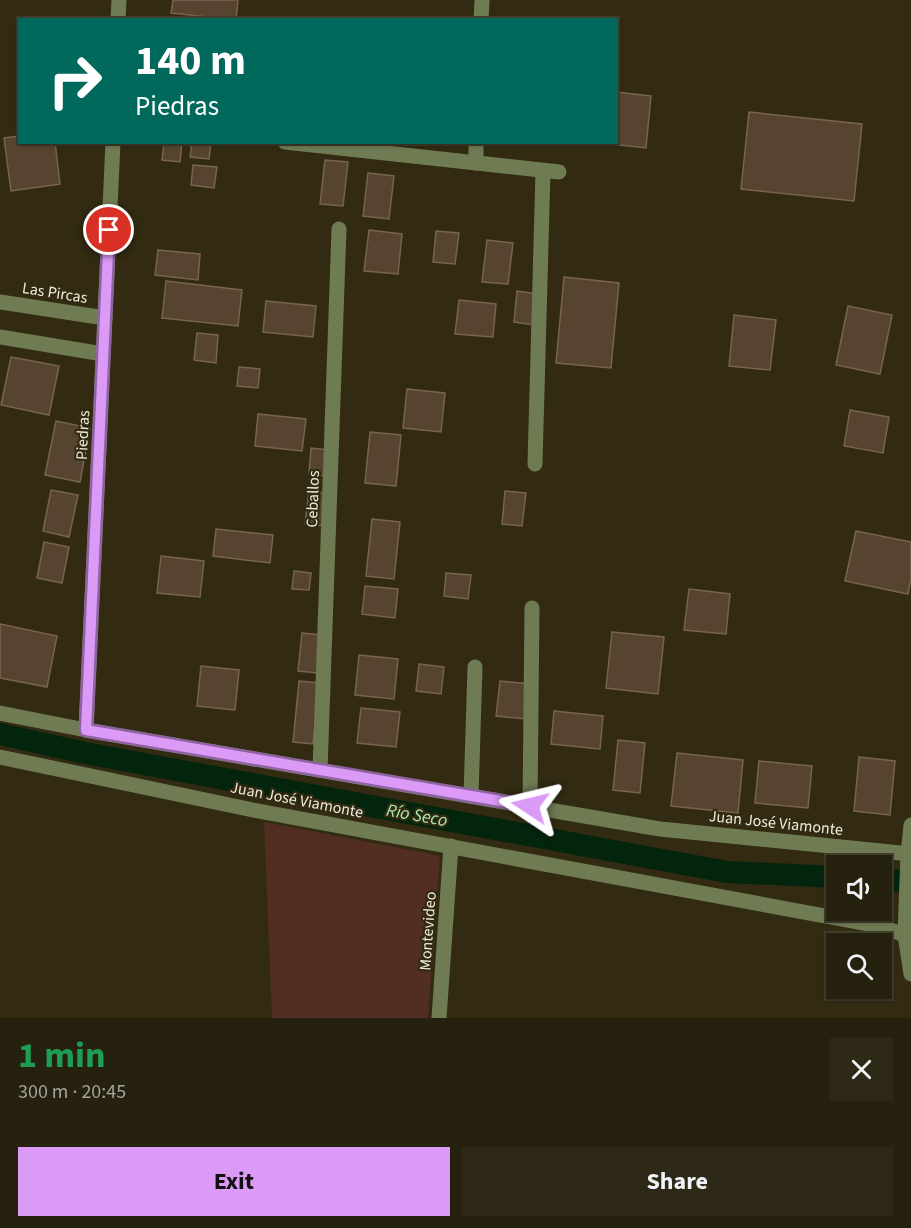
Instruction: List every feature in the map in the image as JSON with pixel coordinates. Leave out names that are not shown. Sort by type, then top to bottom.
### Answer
[{"type":"street","points":[[118,18],[119,0]]},
{"type":"street","points":[[482,0],[482,18]]},
{"type":"street","name":"Piedras","points":[[86,730],[113,144]]},
{"type":"street","points":[[303,144],[559,172]]},
{"type":"street","points":[[476,144],[476,163]]},
{"type":"street","points":[[536,464],[543,171]]},
{"type":"street","name":"Ceballos","points":[[320,770],[339,229]]},
{"type":"street","name":"Las Pircas","points":[[0,302],[105,318]]},
{"type":"street","points":[[0,337],[103,354]]},
{"type":"street","points":[[530,806],[532,608]]},
{"type":"street","points":[[471,796],[476,667]]},
{"type":"street","name":"Juan José Viamonte","points":[[0,713],[86,730],[660,829],[909,854]]},
{"type":"street","name":"Juan José Viamonte","points":[[0,756],[253,810],[879,926],[905,935]]},
{"type":"street","points":[[911,825],[905,935],[911,974]]},
{"type":"street","name":"Montevideo","points":[[439,1018],[451,846]]},
{"type":"shaded area","points":[[264,822],[440,856],[428,1018],[272,1018]]},
{"type":"building","points":[[173,0],[238,0],[236,18],[171,13]]},
{"type":"building","points":[[618,92],[651,96],[646,148],[610,144],[618,144]]},
{"type":"building","points":[[749,112],[862,124],[854,201],[741,189]]},
{"type":"building","points":[[18,136],[18,144],[55,144],[60,184],[11,191],[4,138]]},
{"type":"building","points":[[164,144],[182,144],[180,162],[162,160]]},
{"type":"building","points":[[192,144],[211,144],[209,159],[190,157]]},
{"type":"building","points":[[325,160],[348,162],[343,206],[320,204]]},
{"type":"building","points":[[193,165],[217,167],[214,188],[191,185]]},
{"type":"building","points":[[368,173],[394,176],[389,219],[363,216]]},
{"type":"building","points":[[369,230],[402,234],[398,274],[364,271]]},
{"type":"building","points":[[436,231],[459,233],[455,264],[433,262]]},
{"type":"building","points":[[487,240],[513,243],[508,284],[482,282]]},
{"type":"building","points":[[158,250],[200,254],[198,280],[155,275]]},
{"type":"building","points":[[564,277],[619,283],[611,368],[556,363]]},
{"type":"building","points":[[166,281],[242,290],[238,326],[162,318]]},
{"type":"building","points":[[517,291],[537,294],[534,325],[514,322]]},
{"type":"building","points":[[459,300],[496,304],[493,337],[455,334]]},
{"type":"building","points":[[266,301],[316,306],[313,337],[263,332]]},
{"type":"building","points":[[848,306],[892,315],[880,374],[836,365]]},
{"type":"building","points":[[734,315],[776,320],[770,370],[729,366]]},
{"type":"building","points":[[197,333],[218,335],[216,363],[194,360]]},
{"type":"building","points":[[11,357],[59,366],[49,415],[1,405]]},
{"type":"building","points":[[239,367],[260,369],[258,388],[237,386]]},
{"type":"building","points":[[407,389],[445,393],[441,432],[403,428]]},
{"type":"building","points":[[850,410],[889,417],[883,453],[844,446]]},
{"type":"building","points":[[258,414],[306,419],[302,451],[255,446]]},
{"type":"building","points":[[56,421],[90,428],[80,482],[45,475]]},
{"type":"building","points":[[370,432],[401,435],[396,486],[365,483]]},
{"type":"building","points":[[311,448],[328,450],[325,476],[309,474]]},
{"type":"building","points":[[51,490],[78,495],[69,537],[43,531]]},
{"type":"building","points":[[309,491],[327,493],[324,526],[305,524]]},
{"type":"building","points":[[505,491],[526,493],[522,526],[502,524]]},
{"type":"building","points":[[372,519],[400,522],[394,579],[366,576]]},
{"type":"building","points":[[216,529],[273,535],[270,563],[213,556]]},
{"type":"building","points":[[856,531],[911,542],[911,578],[908,594],[845,581]]},
{"type":"building","points":[[44,542],[69,547],[62,583],[37,578]]},
{"type":"building","points":[[161,556],[204,561],[200,597],[157,593]]},
{"type":"building","points":[[294,571],[311,573],[309,590],[292,589]]},
{"type":"building","points":[[446,573],[471,575],[468,599],[444,596]]},
{"type":"building","points":[[365,586],[398,589],[395,618],[362,614]]},
{"type":"building","points":[[689,589],[730,594],[726,634],[684,630]]},
{"type":"building","points":[[0,624],[57,636],[47,687],[0,678]]},
{"type":"building","points":[[612,632],[664,637],[658,694],[606,688]]},
{"type":"building","points":[[302,633],[321,635],[317,673],[298,671]]},
{"type":"building","points":[[359,655],[398,659],[394,699],[355,695]]},
{"type":"building","points":[[419,664],[444,667],[441,694],[416,691]]},
{"type":"building","points":[[201,666],[239,670],[235,710],[197,706]]},
{"type":"building","points":[[299,681],[319,683],[313,744],[293,742]]},
{"type":"building","points":[[500,681],[530,684],[526,719],[496,716]]},
{"type":"building","points":[[361,708],[400,712],[396,747],[357,743]]},
{"type":"building","points":[[554,711],[603,716],[600,749],[551,744]]},
{"type":"building","points":[[618,740],[645,743],[640,793],[613,790]]},
{"type":"building","points":[[677,753],[743,760],[738,813],[671,806]]},
{"type":"building","points":[[859,757],[895,761],[890,815],[854,811]]},
{"type":"building","points":[[759,761],[812,766],[808,808],[755,803]]},
{"type":"waterway","name":"Río Seco","points":[[0,734],[85,753],[727,872],[826,876]]},
{"type":"waterway","name":"Río Seco","points":[[892,880],[911,881]]},
{"type":"route","points":[[109,230],[86,730],[530,806]]}]
